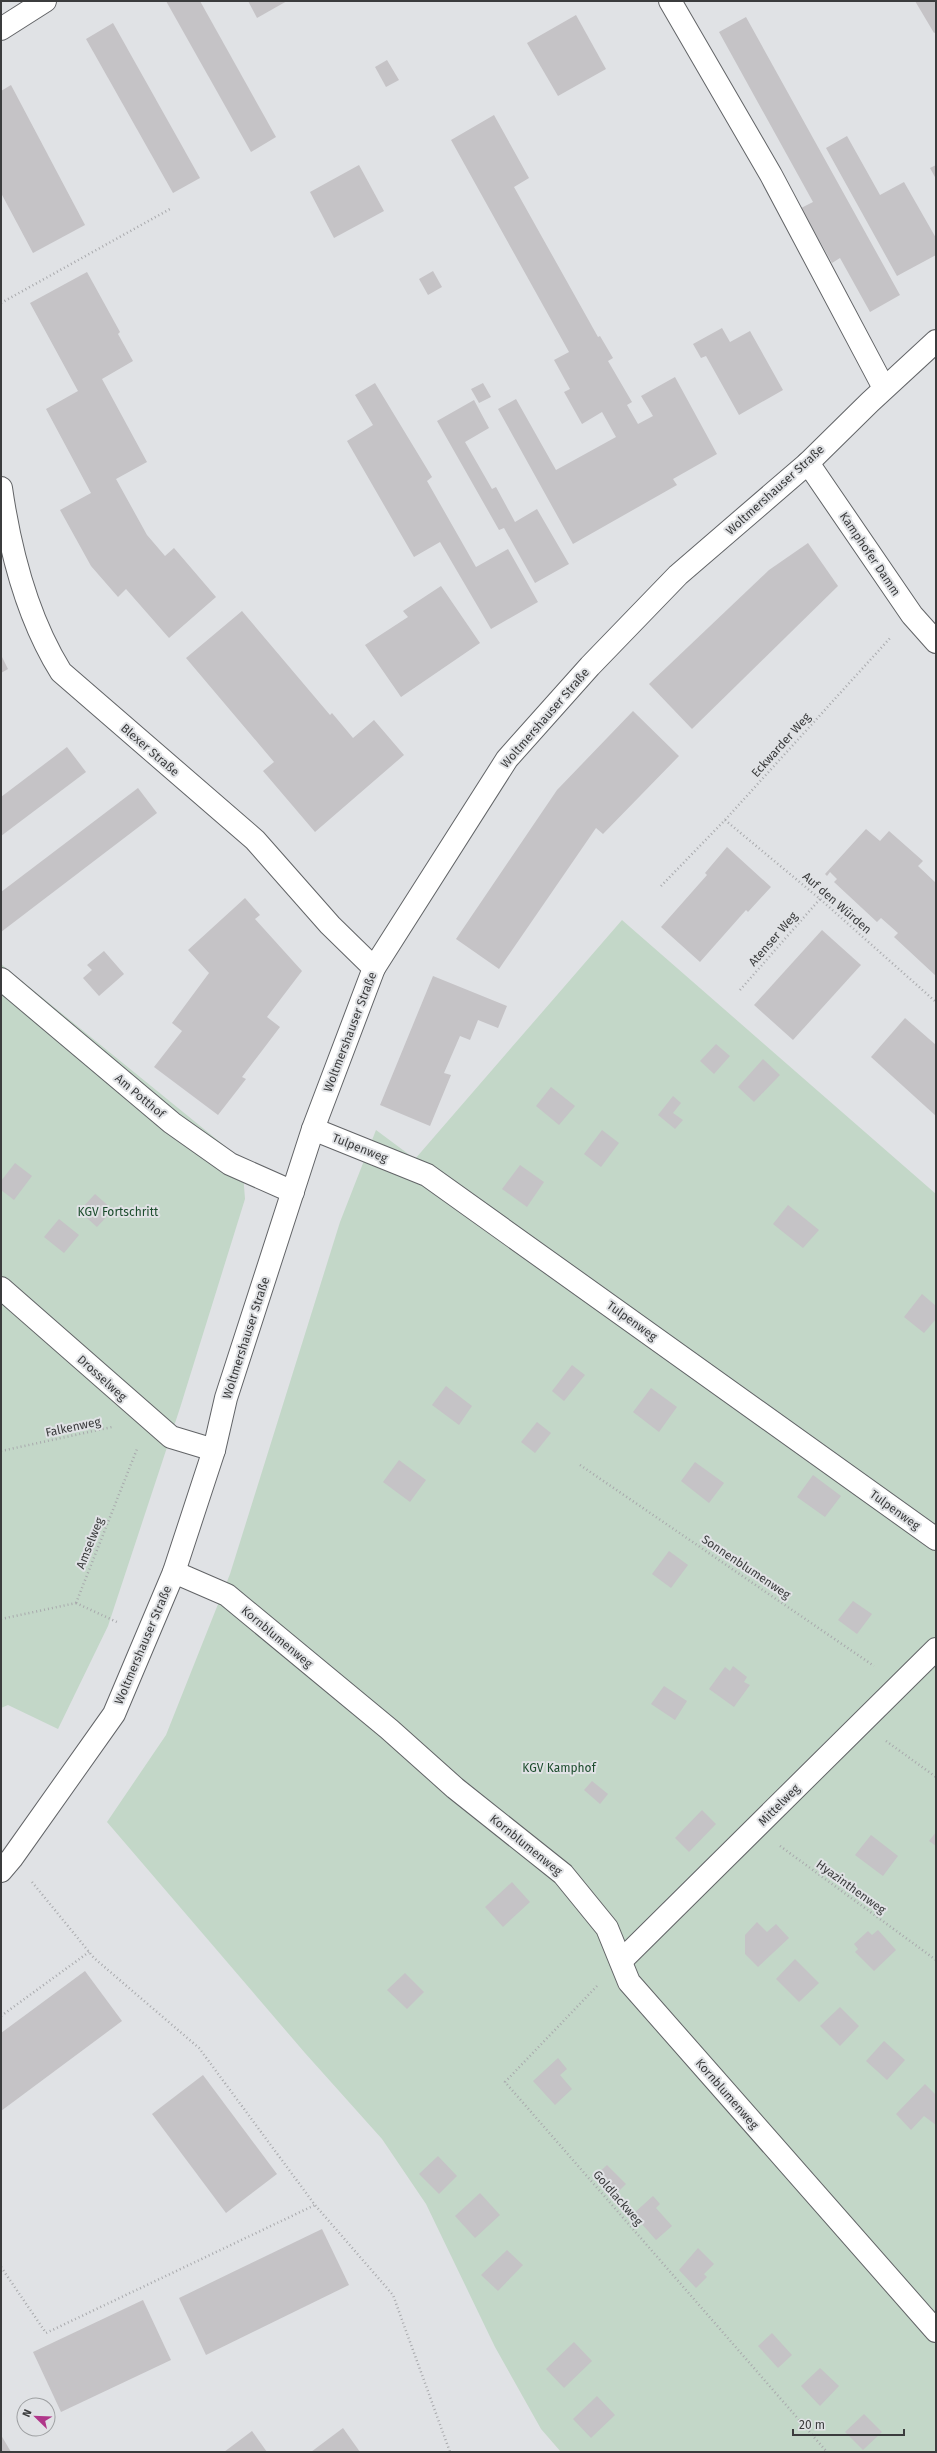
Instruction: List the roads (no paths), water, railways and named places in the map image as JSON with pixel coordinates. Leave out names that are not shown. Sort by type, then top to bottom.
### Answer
[{"type":"street","points":[[1,29],[45,1]]},
{"type":"street","points":[[670,1],[770,175],[884,388]]},
{"type":"street","name":"Woltmershauser Straße","points":[[7,1864],[114,1714],[174,1572],[214,1450],[226,1398],[313,1129],[374,968],[506,759],[590,666],[678,575],[808,463],[884,388],[936,341]]},
{"type":"street","name":"Kamphofer Damm","points":[[808,463],[912,615],[936,642]]},
{"type":"street","name":"Blexer Straße","points":[[1,488],[14,557],[45,647],[61,672],[255,840],[330,925],[374,968]]},
{"type":"street","name":"Am Potthof","points":[[1,979],[172,1123],[230,1164],[293,1192]]},
{"type":"street","name":"Tulpenweg","points":[[313,1129],[427,1175],[936,1539]]},
{"type":"street","name":"Drosselweg","points":[[1,1288],[148,1419],[171,1437],[214,1450]]},
{"type":"street","name":"Kornblumenweg","points":[[174,1572],[227,1595],[389,1729],[455,1788],[563,1874],[607,1928],[629,1982],[936,2331]]},
{"type":"street","name":"Mittelweg","points":[[621,1961],[936,1649]]},
{"type":"park label","name":"KGV Fortschritt","points":[[118,1212]]},
{"type":"park label","name":"KGV Kamphof","points":[[559,1768]]}]
